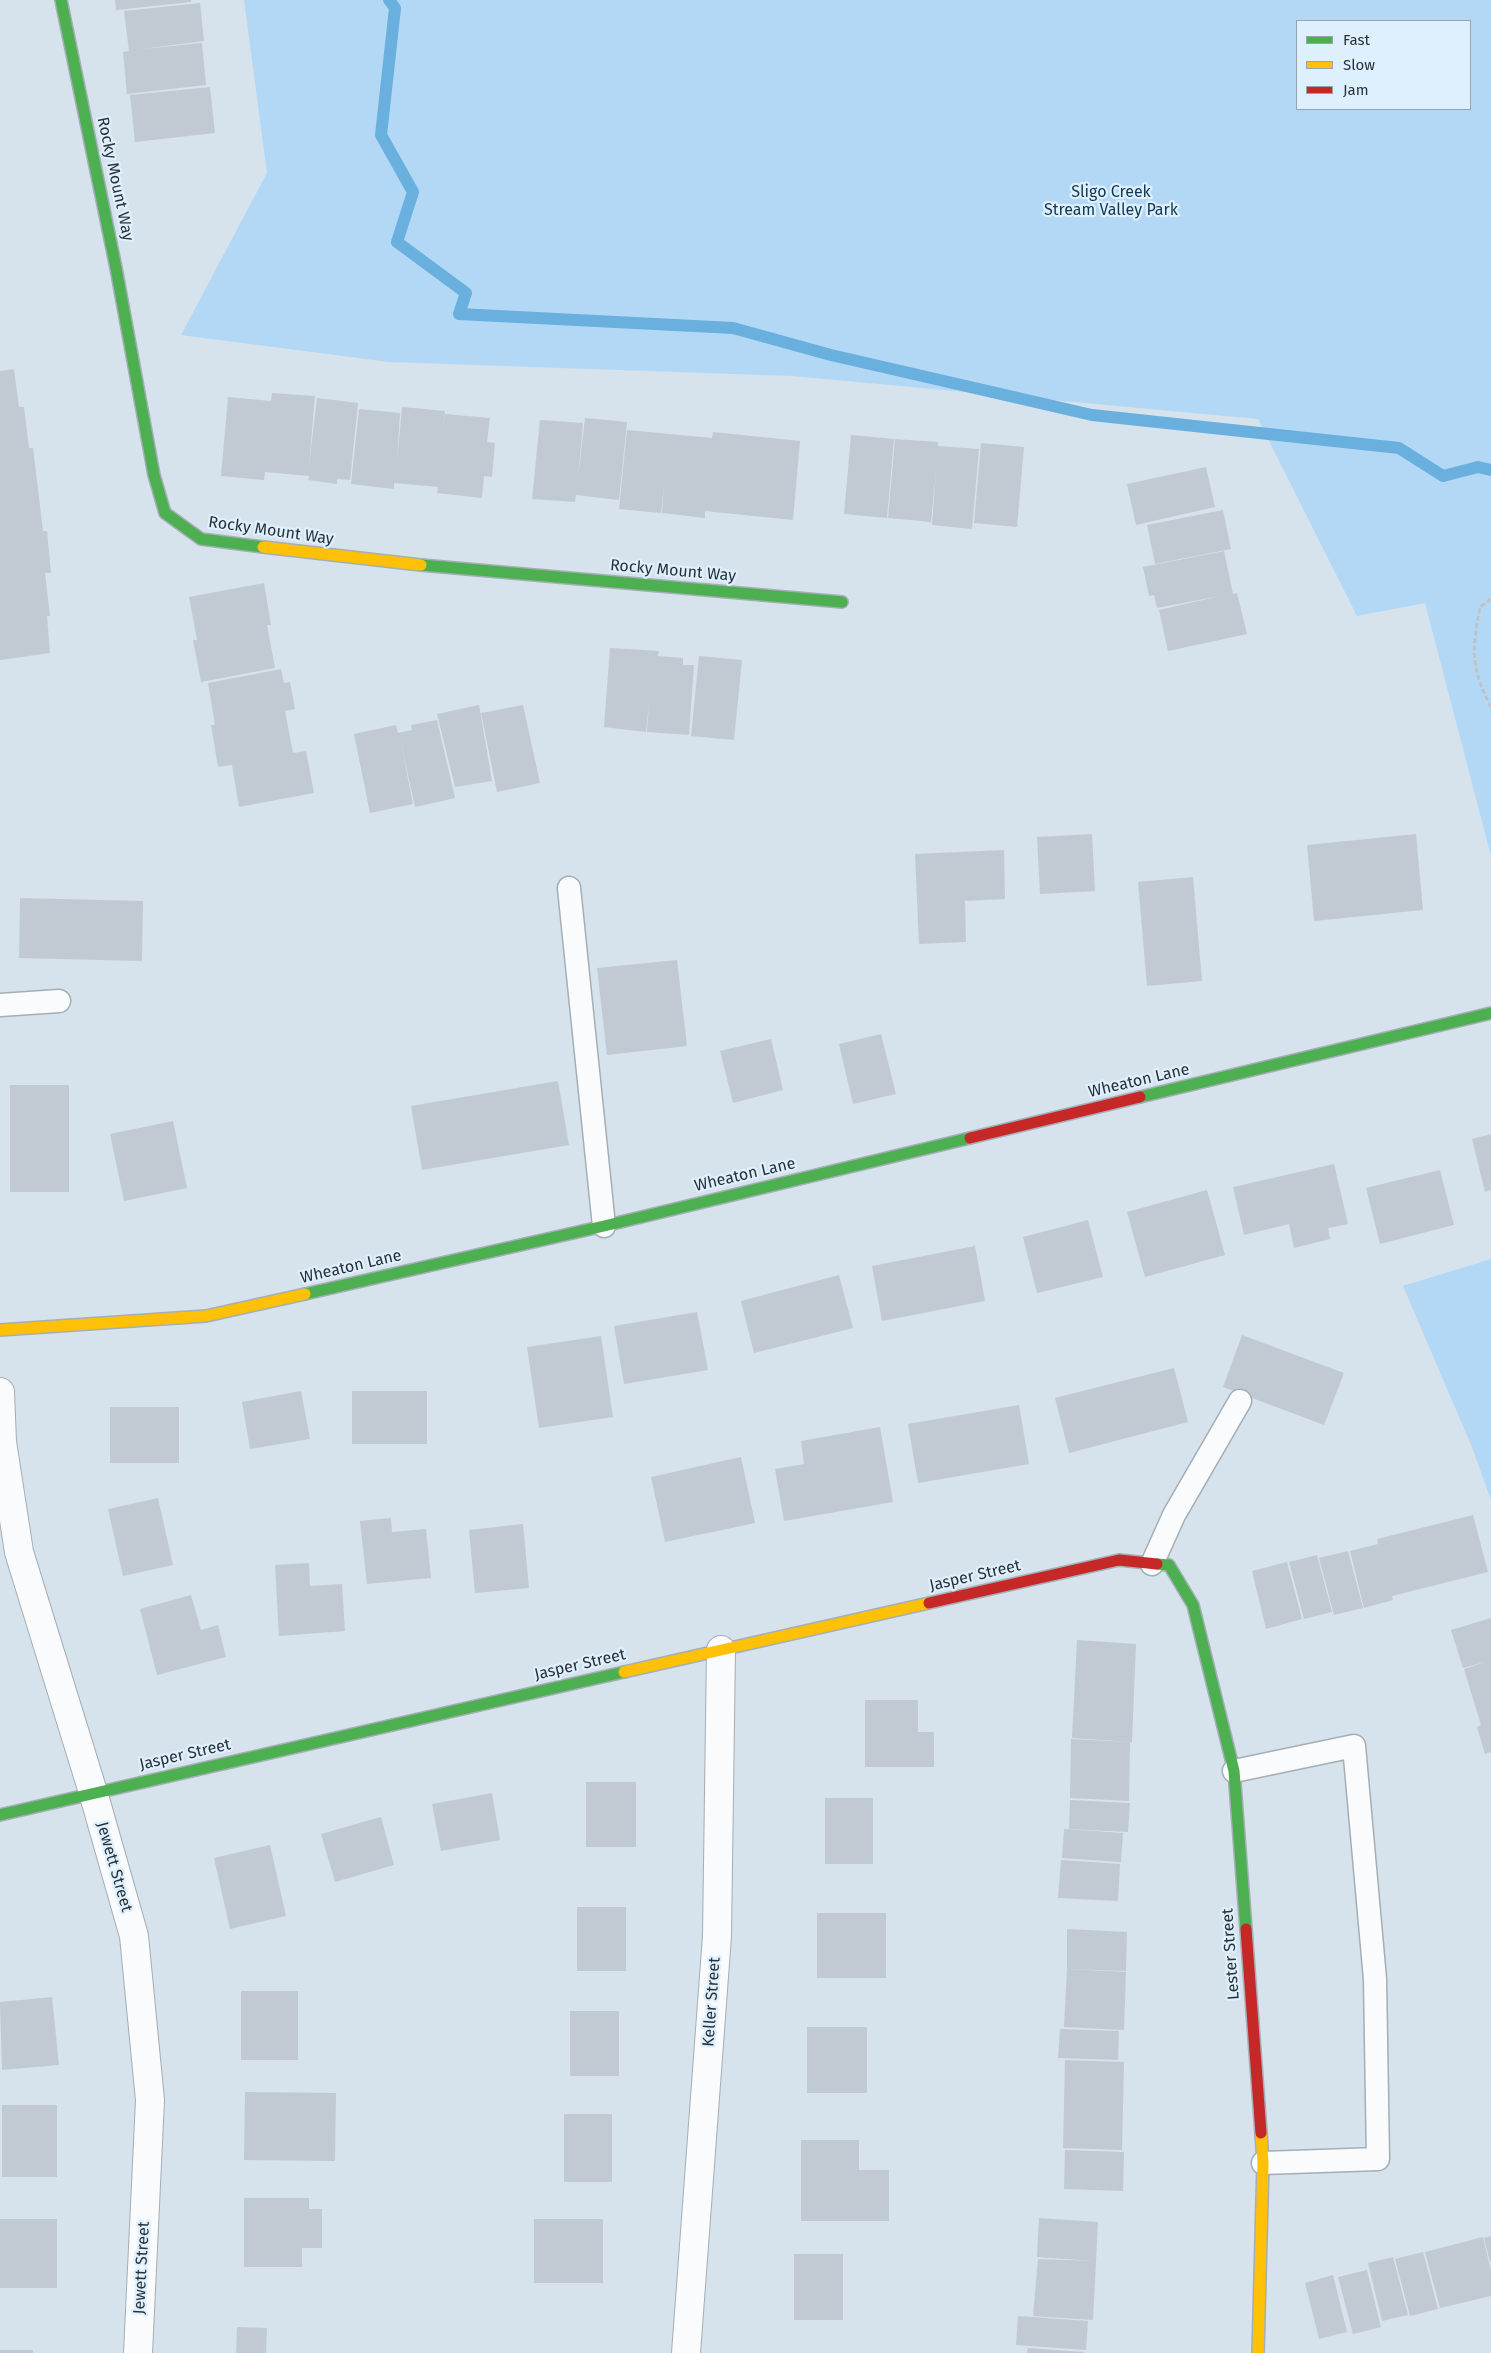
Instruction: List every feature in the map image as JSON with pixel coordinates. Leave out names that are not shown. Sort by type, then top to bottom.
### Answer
[{"type":"street","name":"Rocky Mount Way","points":[[61,0],[116,268],[154,475],[165,514],[201,539],[362,560],[842,602]]},
{"type":"street","name":"Wheaton Lane","points":[[0,1330],[206,1316],[604,1226],[1491,1013]]},
{"type":"street","name":"Jewett Street","points":[[0,1392],[2,1442],[19,1552],[93,1792],[134,1936],[150,2100],[138,2353]]},
{"type":"street","name":"Jasper Street","points":[[0,1815],[93,1792],[1119,1560],[1160,1564]]},
{"type":"street","name":"Lester Street","points":[[1160,1564],[1193,1605],[1234,1771],[1263,2163],[1258,2353]]},
{"type":"street","name":"Keller Street","points":[[686,2353],[717,1936],[721,1650]]},
{"type":"lane","points":[[569,888],[604,1226]]},
{"type":"lane","points":[[0,1005],[59,1001]]},
{"type":"lane","points":[[1160,1564],[1174,1515],[1240,1401]]},
{"type":"lane","points":[[1234,1771],[1354,1746],[1376,1979],[1378,2159],[1263,2163]]},
{"type":"path","points":[[1491,599],[1480,607],[1473,647],[1479,683],[1491,707]]},
{"type":"green space","name":"Sligo Creek Stream Valley Park","points":[[244,0],[1491,0],[1491,856],[1425,603],[1357,616],[1258,419],[792,376],[389,362],[181,335],[267,173]]},
{"type":"green space","points":[[1491,1259],[1491,1500],[1472,1447],[1403,1286]]},
{"type":"building","points":[[115,0],[191,0],[191,2],[116,10]]},
{"type":"building","points":[[200,3],[204,41],[142,49],[202,43],[206,85],[127,94],[123,52],[129,51],[124,11]]},
{"type":"building","points":[[210,87],[215,133],[135,142],[130,95]]},
{"type":"building","points":[[14,369],[19,407],[24,407],[29,448],[33,448],[43,531],[47,531],[51,573],[45,573],[50,616],[47,616],[50,653],[0,660],[0,371]]},
{"type":"building","points":[[272,393],[315,396],[309,466],[317,398],[358,403],[350,480],[337,479],[337,484],[308,480],[309,476],[265,472],[264,480],[221,476],[228,397],[271,401]]},
{"type":"building","points":[[402,407],[445,411],[443,428],[445,414],[490,418],[487,442],[495,443],[492,477],[484,476],[482,498],[437,493],[438,487],[394,483],[394,489],[351,484],[359,409],[400,413],[397,461]]},
{"type":"building","points":[[585,418],[627,422],[619,500],[576,495],[575,502],[532,499],[540,420],[583,423],[578,479]]},
{"type":"building","points":[[627,430],[712,438],[713,432],[800,441],[793,520],[705,511],[705,518],[662,513],[664,484],[661,513],[619,509]]},
{"type":"building","points":[[851,435],[894,439],[887,518],[844,514]]},
{"type":"building","points":[[895,439],[938,442],[938,446],[979,449],[972,529],[932,525],[936,472],[931,522],[888,518]]},
{"type":"building","points":[[981,443],[1024,447],[1017,527],[974,523]]},
{"type":"building","points":[[1206,467],[1215,507],[1136,525],[1127,484]]},
{"type":"building","points":[[1223,510],[1231,549],[1155,564],[1147,525]]},
{"type":"building","points":[[1224,551],[1233,594],[1237,593],[1247,634],[1168,651],[1159,610],[1220,596],[1157,608],[1154,595],[1149,596],[1143,567]]},
{"type":"building","points":[[264,583],[271,625],[267,625],[275,668],[201,682],[193,640],[197,640],[189,597]]},
{"type":"building","points":[[610,648],[659,651],[658,656],[683,658],[683,665],[694,665],[689,735],[647,732],[649,703],[646,732],[604,727]]},
{"type":"building","points":[[699,656],[742,660],[734,740],[691,736]]},
{"type":"building","points":[[281,669],[284,683],[290,682],[295,709],[285,711],[293,753],[306,751],[314,793],[239,807],[232,765],[218,767],[211,725],[215,725],[208,683]]},
{"type":"building","points":[[479,705],[492,781],[455,787],[437,714]]},
{"type":"building","points":[[523,705],[540,783],[497,792],[481,713]]},
{"type":"building","points":[[437,720],[455,798],[415,807],[401,743],[413,804],[370,813],[354,734],[396,725],[398,733],[412,730],[411,725]]},
{"type":"building","points":[[1092,834],[1095,891],[1040,894],[1037,837]]},
{"type":"building","points":[[1416,834],[1423,910],[1314,921],[1307,845]]},
{"type":"building","points":[[1004,850],[1005,899],[965,901],[966,942],[919,944],[915,854]]},
{"type":"building","points":[[1193,877],[1202,981],[1147,986],[1138,882]]},
{"type":"building","points":[[20,898],[143,901],[142,961],[19,958]]},
{"type":"building","points":[[677,960],[687,1046],[607,1055],[597,968]]},
{"type":"building","points":[[881,1034],[896,1094],[853,1104],[839,1044]]},
{"type":"building","points":[[771,1039],[783,1090],[733,1103],[720,1051]]},
{"type":"building","points":[[558,1081],[569,1145],[422,1170],[411,1106]]},
{"type":"building","points":[[10,1085],[69,1085],[69,1192],[10,1192]]},
{"type":"building","points":[[173,1121],[187,1188],[124,1201],[110,1134]]},
{"type":"building","points":[[1491,1134],[1491,1190],[1485,1192],[1472,1139]]},
{"type":"building","points":[[1334,1164],[1348,1224],[1328,1228],[1330,1239],[1294,1248],[1289,1224],[1244,1235],[1233,1187]]},
{"type":"building","points":[[1440,1170],[1454,1225],[1380,1244],[1366,1188]]},
{"type":"building","points":[[1207,1190],[1225,1255],[1145,1277],[1127,1212]]},
{"type":"building","points":[[1088,1220],[1103,1277],[1037,1293],[1023,1237]]},
{"type":"building","points":[[975,1246],[985,1301],[882,1321],[872,1266]]},
{"type":"building","points":[[839,1275],[853,1328],[754,1353],[741,1301]]},
{"type":"building","points":[[697,1312],[708,1370],[624,1384],[614,1326]]},
{"type":"building","points":[[1242,1335],[1344,1373],[1324,1425],[1223,1387]]},
{"type":"building","points":[[601,1336],[613,1417],[539,1428],[527,1347]]},
{"type":"building","points":[[1174,1368],[1188,1422],[1069,1453],[1055,1398]]},
{"type":"building","points":[[301,1391],[310,1439],[250,1449],[242,1402]]},
{"type":"building","points":[[352,1391],[427,1391],[427,1444],[352,1444]]},
{"type":"building","points":[[1019,1405],[1029,1464],[918,1483],[908,1424]]},
{"type":"building","points":[[110,1407],[179,1407],[179,1463],[110,1463]]},
{"type":"building","points":[[880,1427],[893,1502],[784,1521],[775,1469],[804,1464],[801,1441]]},
{"type":"building","points":[[741,1457],[755,1523],[665,1542],[651,1477]]},
{"type":"building","points":[[158,1498],[173,1565],[123,1576],[108,1509]]},
{"type":"building","points":[[1473,1515],[1488,1572],[1392,1596],[1393,1600],[1364,1608],[1350,1551],[1378,1544],[1377,1539]]},
{"type":"building","points":[[391,1518],[392,1532],[426,1529],[431,1578],[367,1584],[360,1521]]},
{"type":"building","points":[[523,1524],[529,1588],[475,1593],[469,1530]]},
{"type":"building","points":[[1348,1551],[1363,1608],[1334,1615],[1319,1558]]},
{"type":"building","points":[[1317,1555],[1332,1612],[1304,1619],[1289,1562]]},
{"type":"building","points":[[1287,1562],[1302,1619],[1266,1629],[1252,1571]]},
{"type":"building","points":[[309,1563],[310,1586],[342,1584],[345,1631],[279,1636],[275,1565]]},
{"type":"building","points":[[191,1595],[201,1630],[218,1625],[226,1657],[157,1675],[140,1609]]},
{"type":"building","points":[[1491,1618],[1491,1752],[1485,1754],[1477,1727],[1481,1725],[1464,1669],[1485,1662],[1463,1668],[1451,1630]]},
{"type":"building","points":[[1077,1640],[1136,1644],[1132,1742],[1072,1738]]},
{"type":"building","points":[[865,1700],[918,1700],[918,1732],[934,1732],[934,1767],[865,1767]]},
{"type":"building","points":[[1071,1739],[1130,1742],[1129,1801],[1070,1798]]},
{"type":"building","points":[[586,1782],[636,1782],[636,1847],[586,1847]]},
{"type":"building","points":[[492,1793],[500,1840],[441,1851],[432,1804]]},
{"type":"building","points":[[825,1798],[873,1798],[873,1864],[825,1864]]},
{"type":"building","points":[[1070,1800],[1130,1803],[1128,1832],[1069,1829]]},
{"type":"building","points":[[381,1817],[394,1865],[335,1882],[321,1834]]},
{"type":"building","points":[[1064,1829],[1123,1833],[1121,1862],[1062,1858]]},
{"type":"building","points":[[270,1845],[286,1916],[230,1929],[214,1858]]},
{"type":"building","points":[[1061,1860],[1120,1864],[1118,1901],[1058,1898]]},
{"type":"building","points":[[577,1907],[626,1907],[626,1971],[577,1971]]},
{"type":"building","points":[[817,1913],[886,1913],[886,1978],[817,1978]]},
{"type":"building","points":[[1067,1929],[1127,1932],[1126,1971],[1067,1969]]},
{"type":"building","points":[[1067,1969],[1126,1972],[1124,2030],[1064,2027]]},
{"type":"building","points":[[241,1991],[298,1991],[298,2060],[241,2060]]},
{"type":"building","points":[[52,1997],[59,2065],[2,2070],[0,2002]]},
{"type":"building","points":[[570,2011],[619,2011],[619,2076],[570,2076]]},
{"type":"building","points":[[807,2027],[867,2027],[867,2093],[807,2093]]},
{"type":"building","points":[[1060,2029],[1119,2031],[1118,2060],[1058,2058]]},
{"type":"building","points":[[1065,2060],[1124,2062],[1122,2150],[1063,2148]]},
{"type":"building","points":[[245,2092],[336,2093],[335,2161],[244,2160]]},
{"type":"building","points":[[2,2105],[57,2105],[57,2177],[2,2177]]},
{"type":"building","points":[[564,2114],[612,2114],[612,2182],[564,2182]]},
{"type":"building","points":[[801,2140],[859,2140],[859,2170],[889,2170],[889,2221],[801,2221]]},
{"type":"building","points":[[1065,2150],[1124,2152],[1123,2191],[1064,2189]]},
{"type":"building","points":[[244,2198],[309,2198],[309,2209],[322,2209],[322,2248],[302,2248],[302,2267],[244,2267]]},
{"type":"building","points":[[1039,2218],[1098,2222],[1093,2320],[1033,2316],[1038,2259],[1094,2261],[1037,2257]]},
{"type":"building","points":[[0,2219],[57,2219],[57,2288],[0,2288]]},
{"type":"building","points":[[534,2219],[603,2219],[603,2283],[534,2283]]},
{"type":"building","points":[[1491,2236],[1491,2262],[1490,2262],[1484,2238]]},
{"type":"building","points":[[1483,2237],[1491,2271],[1491,2296],[1440,2308],[1425,2252]]},
{"type":"building","points":[[1423,2252],[1438,2309],[1410,2316],[1395,2259]]},
{"type":"building","points":[[794,2254],[843,2254],[843,2320],[794,2320]]},
{"type":"building","points":[[1393,2257],[1408,2315],[1382,2321],[1368,2263]]},
{"type":"building","points":[[1367,2270],[1381,2327],[1353,2334],[1338,2277]]},
{"type":"building","points":[[1333,2275],[1347,2332],[1319,2339],[1305,2283]]},
{"type":"building","points":[[1018,2316],[1088,2321],[1086,2350],[1016,2345]]},
{"type":"building","points":[[237,2327],[267,2328],[266,2353],[236,2353]]},
{"type":"building","points":[[1028,2348],[1084,2352],[1084,2353],[1027,2353]]},
{"type":"building","points":[[0,2350],[33,2350],[33,2353],[0,2353]]},
{"type":"waterway","points":[[389,0],[395,8],[381,135],[413,192],[397,242],[466,293],[459,314],[733,328],[831,355],[1092,415],[1399,448],[1443,476],[1478,467],[1491,470]]},
{"type":"traffic: fast","points":[[61,0],[116,268],[154,475],[165,513],[201,539],[263,547]]},
{"type":"traffic: fast","points":[[421,565],[842,602]]},
{"type":"traffic: fast","points":[[1140,1097],[1491,1013]]},
{"type":"traffic: fast","points":[[305,1294],[604,1226],[970,1138]]},
{"type":"traffic: fast","points":[[1157,1564],[1169,1565],[1193,1605],[1234,1771],[1246,1929]]},
{"type":"traffic: fast","points":[[0,1815],[624,1672]]},
{"type":"traffic: slow","points":[[263,547],[421,565]]},
{"type":"traffic: slow","points":[[0,1330],[206,1316],[305,1294]]},
{"type":"traffic: slow","points":[[624,1672],[929,1603]]},
{"type":"traffic: slow","points":[[1258,2353],[1263,2163],[1261,2133]]},
{"type":"traffic: jam","points":[[970,1138],[1140,1097]]},
{"type":"traffic: jam","points":[[929,1603],[1119,1560],[1157,1564]]},
{"type":"traffic: jam","points":[[1246,1929],[1261,2133]]}]
